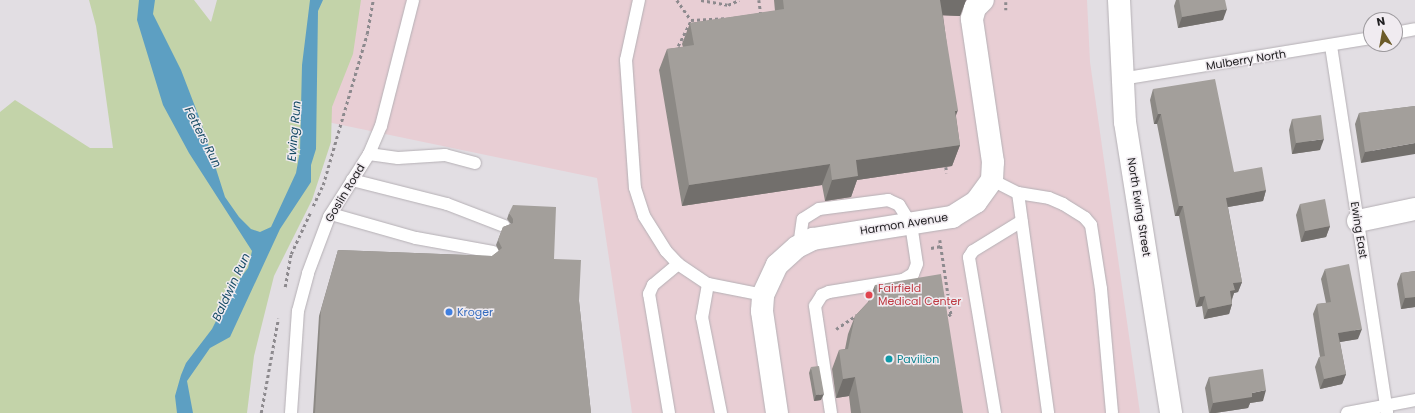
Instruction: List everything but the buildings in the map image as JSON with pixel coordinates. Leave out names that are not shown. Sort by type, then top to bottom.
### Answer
[{"type":"street","points":[[983,0],[975,8],[972,19],[993,162],[992,180]]},
{"type":"street","name":"North Ewing Street","points":[[1119,0],[1121,79],[1125,122],[1171,413]]},
{"type":"street","name":"Harmon Avenue","points":[[777,413],[762,311],[763,295],[777,265],[799,246],[822,237],[952,217],[965,211],[980,198],[992,180]]},
{"type":"street","points":[[1358,221],[1415,209]]},
{"type":"lane","name":"Goslin Road","points":[[291,413],[298,311],[308,273],[331,214],[369,154],[381,126],[413,0]]},
{"type":"lane","points":[[639,0],[626,60],[635,188],[644,216],[666,251],[678,264],[708,284],[763,295]]},
{"type":"lane","points":[[1403,31],[1415,29]]},
{"type":"lane","name":"Mulberry North","points":[[1121,79],[1363,40]]},
{"type":"lane","name":"Ewing East","points":[[1331,46],[1386,410]]},
{"type":"lane","points":[[369,154],[398,158],[445,155],[475,163]]},
{"type":"lane","points":[[352,180],[447,204],[504,226]]},
{"type":"lane","points":[[992,180],[1018,193],[1050,198],[1078,212],[1091,225],[1100,289],[1112,413]]},
{"type":"lane","points":[[1018,193],[1048,413]]},
{"type":"lane","points":[[799,246],[803,219],[819,209],[888,200],[899,205],[911,224],[917,264],[913,274],[903,280],[822,295],[815,306],[831,413]]},
{"type":"lane","points":[[331,214],[416,238],[493,252]]},
{"type":"lane","points":[[995,413],[969,257],[973,251],[1022,221]]},
{"type":"lane","points":[[669,413],[649,294],[653,285],[678,264]]},
{"type":"lane","points":[[708,284],[702,317],[721,413]]},
{"type":"lane","points":[[1347,413],[1386,410],[1415,400]]},
{"type":"path","points":[[677,0],[691,20]]},
{"type":"path","points":[[701,0],[728,5],[739,0]]},
{"type":"path","points":[[759,0],[761,16]]},
{"type":"path","points":[[753,17],[768,16]]},
{"type":"path","points":[[691,20],[730,18]]},
{"type":"path","points":[[680,54],[678,46],[691,20]]},
{"type":"path","points":[[946,167],[947,173]]},
{"type":"path","points":[[939,234],[951,314],[948,317]]},
{"type":"path","points":[[818,333],[832,331],[860,313]]},
{"type":"shaded area","name":"Fairfield Medical Center","points":[[306,0],[1087,0],[1090,62],[1140,413],[632,413],[597,178],[289,114]]},
{"type":"green space","points":[[89,0],[194,0],[211,22],[217,0],[361,0],[353,54],[332,107],[331,142],[312,200],[274,276],[254,356],[247,413],[0,413],[0,112],[15,100],[90,148],[113,148],[96,26]]},
{"type":"water","name":"Fetters Run","points":[[139,0],[155,0],[153,14],[181,70],[201,122],[225,197],[239,217],[251,229],[260,232],[271,227],[296,173],[300,151],[302,65],[310,0],[323,0],[318,11],[316,149],[311,165],[311,182],[280,229],[230,337],[210,348],[187,381],[193,413],[177,413],[175,396],[181,375],[186,363],[212,329],[232,289],[248,268],[252,251],[189,153],[163,105],[137,20]]},
{"type":"place","name":"Fairfield Medical Center","points":[[869,295]]},
{"type":"place","name":"Kroger","points":[[449,312]]},
{"type":"place","name":"Pavilion","points":[[889,359]]},
{"type":"water label","name":"Ewing Run","points":[[294,131]]},
{"type":"water label","name":"Baldwin Run","points":[[231,287]]}]
